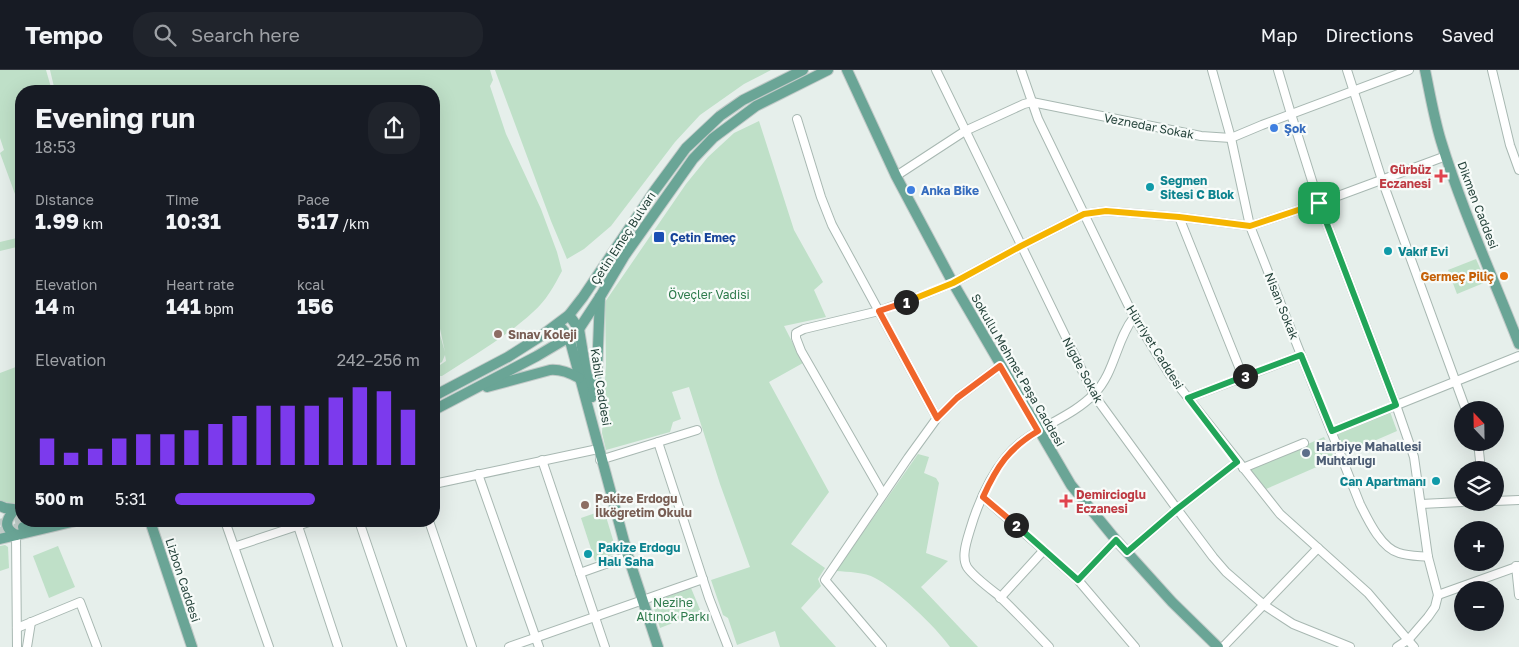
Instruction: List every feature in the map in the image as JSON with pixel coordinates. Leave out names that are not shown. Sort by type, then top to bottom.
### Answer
[{"type":"main road","name":"Çetin Emeç Bulvarı","points":[[440,393],[508,357],[569,315],[686,148],[720,116],[743,100],[803,70]]},
{"type":"main road","name":"Çetin Emeç Bulvarı","points":[[440,407],[569,338],[579,329],[625,255],[692,159],[713,138],[756,106],[828,70]]},
{"type":"main road","name":"Sokullu Mehmet Paşa Caddesi","points":[[847,70],[896,176],[953,283],[1071,485],[1116,540],[1172,602],[1218,647]]},
{"type":"main road","name":"Dikmen Caddesi","points":[[1425,70],[1446,156],[1497,292],[1519,344]]},
{"type":"main road","points":[[591,403],[597,372],[600,297]]},
{"type":"main road","points":[[569,315],[579,329]]},
{"type":"main road","points":[[558,324],[569,338]]},
{"type":"main road","name":"Kabil Caddesi","points":[[579,329],[600,460],[628,556],[658,647]]},
{"type":"main road","name":"Kabil Caddesi","points":[[569,338],[598,448]]},
{"type":"main road","points":[[467,392],[557,369],[579,378]]},
{"type":"main road","points":[[0,506],[15,514]]},
{"type":"main road","points":[[0,515],[15,516]]},
{"type":"main road","points":[[15,516],[9,517],[6,525],[16,536]]},
{"type":"main road","points":[[0,539],[52,527]]},
{"type":"main road","name":"Lizbon Caddesi","points":[[152,527],[192,647]]},
{"type":"street","name":"Niğde Sokak","points":[[936,70],[1094,395],[1177,509],[1226,572],[1264,605],[1293,624],[1350,647]]},
{"type":"street","name":"Hürriyet Caddesi","points":[[1021,70],[1038,119],[1134,317],[1170,375],[1280,514],[1368,593],[1414,647]]},
{"type":"street","name":"Nisan Sokak","points":[[1212,70],[1231,138],[1250,226],[1360,504],[1368,522],[1378,536],[1397,553],[1428,557]]},
{"type":"street","points":[[1278,70],[1319,203],[1414,457],[1428,557],[1438,595],[1435,607],[1409,639],[1397,647]]},
{"type":"street","points":[[1347,70],[1382,180],[1463,401]]},
{"type":"street","name":"Veznedar Sokak","points":[[1032,102],[1201,136],[1231,138],[1409,70]]},
{"type":"street","points":[[1492,70],[1510,145],[1519,170]]},
{"type":"street","points":[[896,176],[965,131],[1032,102]]},
{"type":"street","points":[[797,119],[828,215],[937,418]]},
{"type":"street","points":[[883,494],[801,352],[796,333],[804,329],[879,311],[953,283],[1084,214],[1106,211],[1179,217],[1250,226],[1319,203],[1446,156]]},
{"type":"street","points":[[1179,217],[1243,377]]},
{"type":"street","points":[[1044,645],[1000,598],[967,568],[965,563],[966,548],[971,528],[983,497],[1001,462],[1014,448],[1094,395],[1106,378],[1128,325],[1134,317]]},
{"type":"street","points":[[1188,398],[1301,355]]},
{"type":"street","points":[[1332,431],[1519,356]]},
{"type":"street","points":[[882,647],[825,580],[937,418],[957,398],[1000,366]]},
{"type":"street","points":[[600,460],[697,430]]},
{"type":"street","points":[[658,442],[703,579],[728,647]]},
{"type":"street","points":[[1127,552],[1177,509],[1240,465],[1304,442]]},
{"type":"street","points":[[440,483],[598,448]]},
{"type":"street","points":[[542,460],[605,647]]},
{"type":"street","points":[[478,474],[539,647]]},
{"type":"street","points":[[983,497],[1078,580],[1134,647]]},
{"type":"street","points":[[1504,501],[1519,500]]},
{"type":"street","points":[[1421,504],[1454,502]]},
{"type":"street","points":[[227,527],[269,647]]},
{"type":"street","points":[[234,547],[295,527]]},
{"type":"street","points":[[298,527],[338,647]]},
{"type":"street","points":[[361,527],[402,647]]},
{"type":"street","points":[[432,527],[472,647]]},
{"type":"street","points":[[16,536],[17,647]]},
{"type":"street","points":[[1078,580],[1116,540]]},
{"type":"street","points":[[1223,647],[1318,548]]},
{"type":"street","points":[[1000,598],[1044,550]]},
{"type":"street","points":[[580,573],[628,556]]},
{"type":"street","points":[[1438,595],[1518,566],[1519,594]]},
{"type":"street","points":[[509,647],[703,579]]},
{"type":"street","points":[[17,628],[80,602],[97,647]]},
{"type":"street","points":[[27,647],[31,622]]},
{"type":"green space","points":[[0,70],[46,70],[50,85],[15,85],[15,194],[0,153],[4,150],[0,138]]},
{"type":"green space","points":[[50,70],[490,70],[493,80],[490,86],[506,134],[541,209],[562,271],[546,298],[523,321],[489,346],[440,376],[440,365],[446,361],[445,355],[440,363],[440,335],[445,352],[440,329],[440,85],[54,85]]},
{"type":"green space","points":[[495,70],[771,70],[744,84],[700,115],[675,142],[611,226],[584,249],[567,259]]},
{"type":"green space","name":"Öveçler Vadisi","points":[[759,121],[794,230],[823,282],[814,290],[826,317],[784,326],[803,363],[769,382],[829,492],[791,544],[825,568],[818,579],[821,586],[801,608],[836,647],[780,647],[775,631],[737,645],[728,618],[723,615],[711,580],[750,567],[720,484],[689,387],[672,392],[681,419],[673,422],[670,432],[606,450],[602,433],[606,364],[605,302],[686,184],[708,157],[734,133]]},
{"type":"green space","points":[[15,238],[15,247],[0,251],[0,242]]},
{"type":"green space","points":[[1476,259],[1486,282],[1457,294],[1448,270]]},
{"type":"green space","points":[[15,367],[15,503],[0,501],[0,373]]},
{"type":"green space","points":[[1389,409],[1397,431],[1344,454],[1336,433]]},
{"type":"green space","points":[[1324,437],[1335,459],[1266,489],[1250,469]]},
{"type":"green space","points":[[918,454],[929,457],[924,473],[936,478],[939,483],[926,553],[948,561],[921,587],[978,647],[950,647],[915,609],[883,583],[866,575],[836,571]]},
{"type":"green space","points":[[604,510],[617,553],[595,561],[581,518]]},
{"type":"green space","points":[[5,545],[8,547],[9,568],[0,571],[0,546]]},
{"type":"green space","points":[[58,546],[75,587],[49,598],[33,556]]},
{"type":"green space","name":"Nezihe Altınok Parkı","points":[[691,588],[701,612],[660,628],[652,602]]},
{"type":"tunnel","points":[[0,524],[15,520]]},
{"type":"tunnel","points":[[0,532],[23,527]]},
{"type":"place","name":"Şok","points":[[1274,128]]},
{"type":"place","name":"Gürbüz Eczanesi","points":[[1441,176]]},
{"type":"place","name":"Segmen Sitesi C Blok","points":[[1150,187]]},
{"type":"place","name":"Anka Bike","points":[[911,190]]},
{"type":"place","name":"Çetin Emeç","points":[[659,237]]},
{"type":"place","name":"Vakıf Evi","points":[[1388,251]]},
{"type":"place","name":"Germeç Piliç","points":[[1504,276]]},
{"type":"place","name":"Sınav Koleji","points":[[498,334]]},
{"type":"place","name":"Harbiye Mahallesi Muhtarlığı","points":[[1306,453]]},
{"type":"place","name":"Can Apartmanı","points":[[1436,481]]},
{"type":"place","name":"Demircioğlu Eczanesi","points":[[1066,501]]},
{"type":"place","name":"Pakize Erdoğu İlköğretim Okulu","points":[[585,505]]},
{"type":"place","name":"Pakize Erdoğu Halı Saha","points":[[588,554]]},
{"type":"route","points":[[1319,203],[1396,405],[1332,431],[1301,355],[1188,398],[1237,462],[1177,509],[1127,552],[1116,540],[1078,580],[983,497],[1001,462],[1024,439],[1038,431],[1000,366],[957,398],[937,418],[879,311],[953,283],[1084,214],[1106,211],[1179,217],[1250,226],[1319,203]]}]
